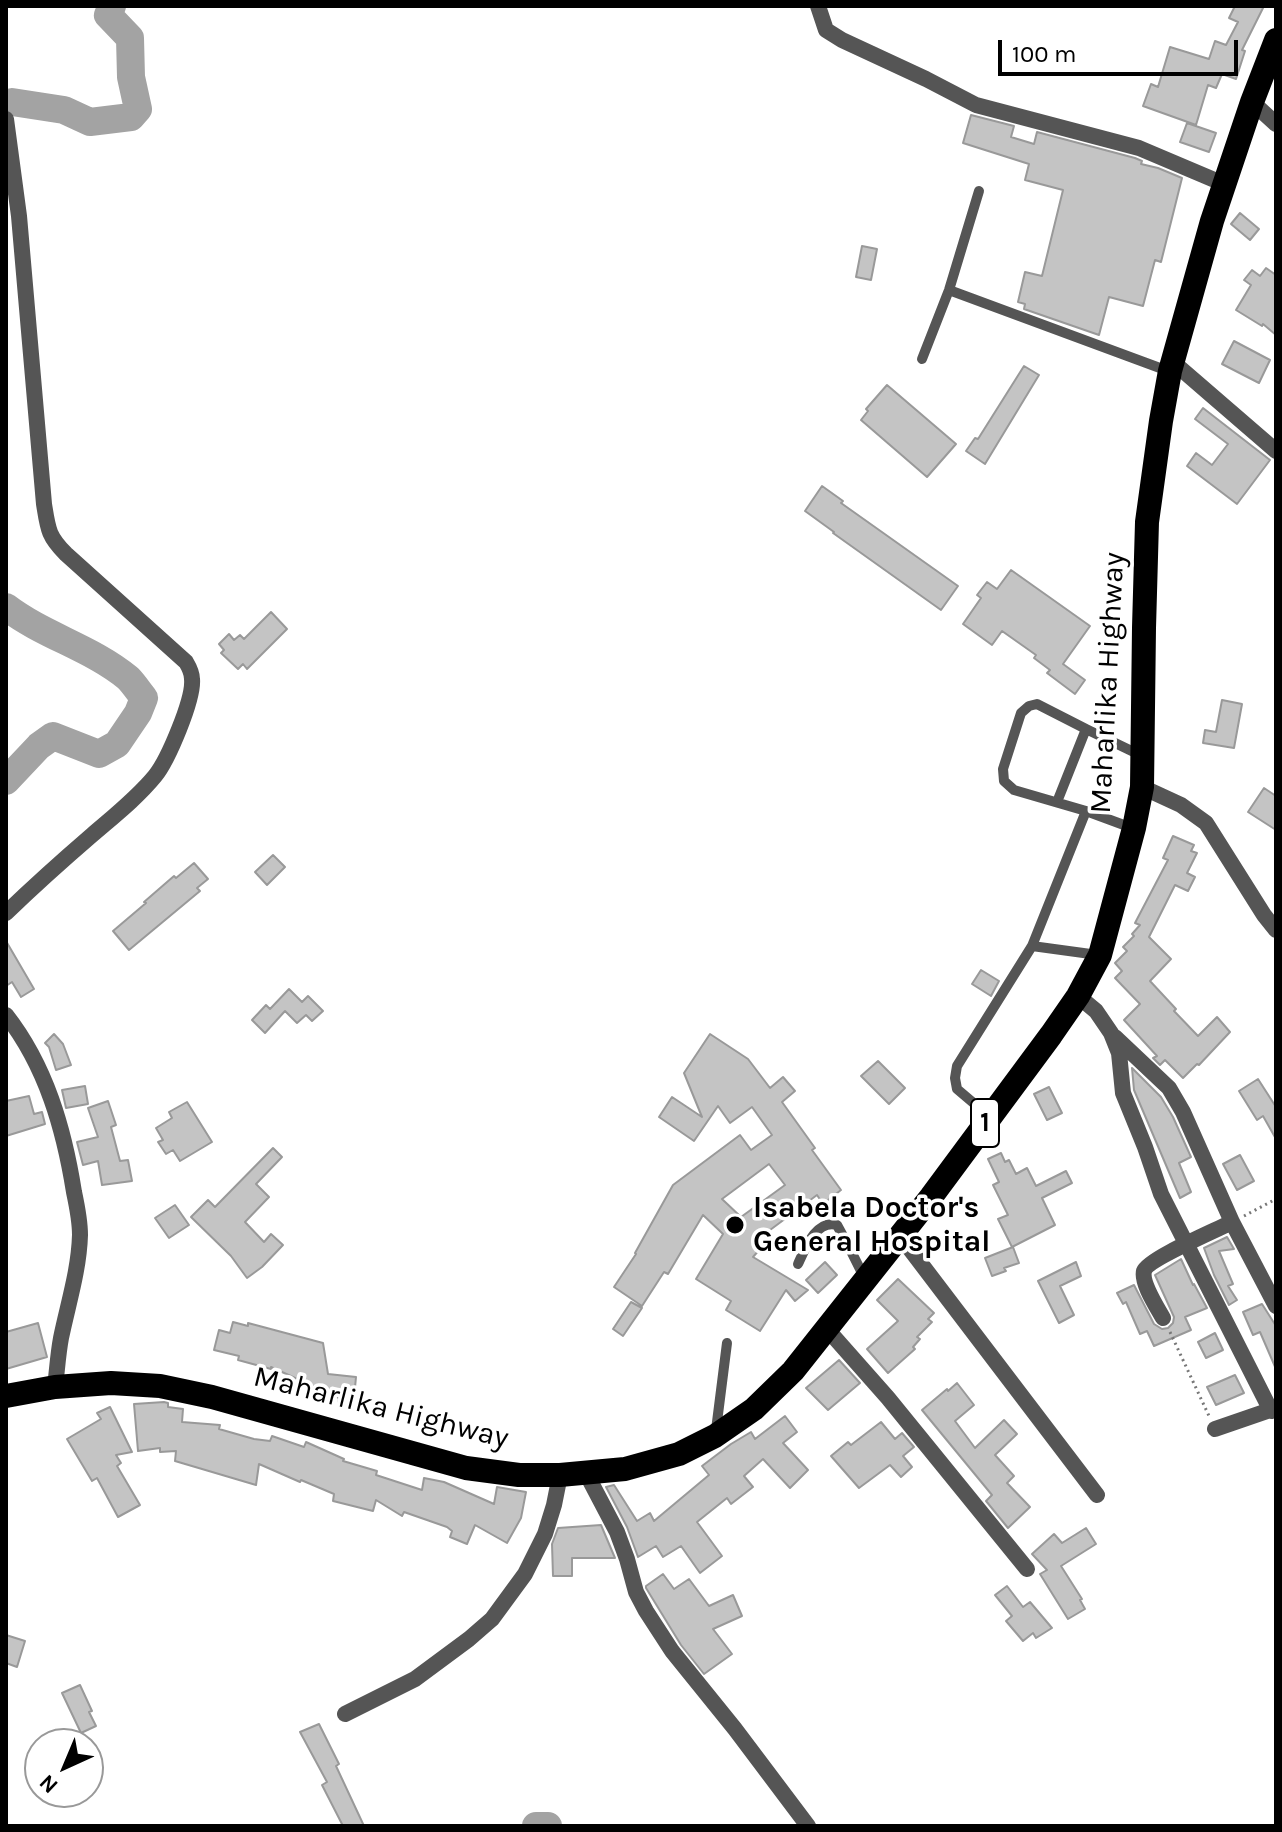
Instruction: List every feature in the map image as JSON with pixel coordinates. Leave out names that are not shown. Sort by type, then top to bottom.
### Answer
[{"type":"highway","name":"Maharlika Highway","points":[[6,1396],[55,1387],[111,1383],[160,1386],[212,1397],[466,1468],[519,1475],[560,1475],[625,1469],[679,1454],[715,1436],[754,1409],[793,1371],[866,1281],[1051,1035],[1078,996],[1100,955],[1142,787],[1147,522],[1171,366],[1224,184],[1276,40]]},
{"type":"street","points":[[818,6],[826,30],[976,105],[1139,148],[1224,184]]},
{"type":"street","points":[[1252,102],[1276,124]]},
{"type":"street","points":[[6,119],[19,216],[44,504],[52,540],[186,662],[193,682],[172,747],[157,774],[137,796],[6,913]]},
{"type":"street","points":[[1171,366],[1276,451]]},
{"type":"street","points":[[1142,787],[1181,805],[1206,823],[1276,930]]},
{"type":"street","points":[[1078,996],[1096,1011],[1111,1033],[1169,1088],[1195,1136],[1232,1222],[1276,1306]]},
{"type":"street","points":[[6,1015],[32,1053],[47,1084],[67,1154],[76,1201],[80,1234],[55,1387]]},
{"type":"street","points":[[1111,1033],[1119,1053],[1123,1093],[1161,1194],[1274,1410],[1215,1429]]},
{"type":"street","points":[[1163,1318],[1146,1285],[1143,1276],[1145,1269],[1158,1258],[1232,1222]]},
{"type":"street","points":[[900,1236],[1097,1495]]},
{"type":"street","points":[[827,1329],[888,1398],[1027,1569]]},
{"type":"street","points":[[586,1473],[617,1532],[636,1592],[646,1611],[672,1651],[808,1826]]},
{"type":"street","points":[[345,1714],[415,1679],[492,1619],[525,1574],[539,1547],[554,1505],[560,1475]]},
{"type":"lane","points":[[922,359],[949,290],[979,191]]},
{"type":"lane","points":[[949,290],[1171,366]]},
{"type":"lane","points":[[1134,828],[1014,790],[1004,781],[1003,769],[1021,713],[1037,704],[1142,756]]},
{"type":"lane","points":[[1057,802],[1086,729]]},
{"type":"lane","points":[[990,1117],[957,1089],[957,1066],[1032,946],[1086,811]]},
{"type":"lane","points":[[1032,946],[1100,955]]},
{"type":"lane","points":[[798,1264],[814,1234],[825,1225],[837,1225],[866,1281]]},
{"type":"lane","points":[[715,1436],[727,1343]]},
{"type":"path","points":[[1232,1222],[1276,1199]]},
{"type":"path","points":[[1163,1318],[1215,1429]]},
{"type":"building","points":[[1235,6],[1264,6],[1242,50],[1245,51],[1236,79],[1222,74],[1216,88],[1208,85],[1196,125],[1143,106],[1151,84],[1158,87],[1170,47],[1209,59],[1215,41],[1226,45],[1238,22],[1229,18]]},
{"type":"building","points":[[971,115],[1014,126],[1011,137],[1034,144],[1037,132],[1135,158],[1142,161],[1141,164],[1182,178],[1161,262],[1155,260],[1143,306],[1109,297],[1099,335],[1024,309],[1025,304],[1018,302],[1025,272],[1042,276],[1063,190],[1025,180],[1029,164],[963,143]]},
{"type":"building","points":[[1187,123],[1216,133],[1209,152],[1180,142]]},
{"type":"building","points":[[1240,213],[1259,229],[1250,240],[1231,224]]},
{"type":"building","points":[[862,246],[877,249],[871,280],[856,277]]},
{"type":"building","points":[[1266,268],[1276,275],[1276,335],[1263,324],[1236,310],[1251,285],[1244,280],[1252,270],[1260,276]]},
{"type":"building","points":[[1234,341],[1270,360],[1259,383],[1222,364]]},
{"type":"building","points":[[1024,366],[1039,375],[985,464],[966,451],[975,438],[978,439]]},
{"type":"building","points":[[887,385],[956,444],[927,477],[861,420],[868,411],[866,409]]},
{"type":"building","points":[[1203,408],[1270,460],[1237,504],[1187,466],[1196,453],[1212,465],[1228,444],[1195,419]]},
{"type":"building","points":[[822,486],[843,501],[841,503],[958,586],[941,610],[805,511]]},
{"type":"building","points":[[1011,570],[1090,626],[1063,664],[1085,680],[1075,694],[1047,673],[1050,670],[1034,658],[1036,655],[1002,631],[992,645],[963,624],[981,598],[977,595],[987,582],[997,589]]},
{"type":"building","points":[[271,612],[287,629],[247,669],[243,664],[238,669],[221,653],[224,650],[219,644],[229,634],[234,640],[240,635],[244,639]]},
{"type":"building","points":[[1222,700],[1242,704],[1234,748],[1203,743],[1205,730],[1216,732]]},
{"type":"building","points":[[1264,788],[1276,796],[1276,830],[1248,812]]},
{"type":"building","points":[[1173,836],[1194,845],[1191,851],[1197,853],[1187,873],[1195,877],[1188,891],[1175,885],[1149,937],[1171,959],[1150,981],[1198,1036],[1217,1017],[1230,1032],[1183,1078],[1165,1060],[1160,1065],[1153,1058],[1157,1056],[1124,1020],[1140,1004],[1115,978],[1122,971],[1115,963],[1127,951],[1123,947],[1140,925],[1135,923],[1168,860],[1163,858]]},
{"type":"building","points":[[273,855],[285,867],[267,885],[255,872]]},
{"type":"building","points":[[194,863],[208,879],[197,888],[200,891],[129,950],[113,931],[174,876],[176,878]]},
{"type":"building","points":[[6,941],[34,989],[21,997],[12,982],[6,986]]},
{"type":"building","points":[[981,970],[999,981],[991,996],[972,984]]},
{"type":"building","points":[[289,989],[302,1002],[308,996],[323,1011],[312,1021],[306,1015],[297,1023],[285,1011],[265,1033],[252,1020],[266,1005],[270,1009]]},
{"type":"building","points":[[54,1034],[63,1044],[71,1065],[56,1070],[45,1043]]},
{"type":"building","points":[[710,1034],[748,1059],[770,1088],[783,1077],[795,1091],[782,1102],[841,1190],[823,1204],[817,1195],[762,1236],[767,1241],[753,1257],[808,1290],[795,1301],[786,1290],[760,1331],[726,1310],[731,1301],[696,1279],[723,1234],[703,1215],[668,1274],[664,1272],[642,1306],[614,1287],[636,1254],[673,1185],[740,1135],[751,1150],[772,1135],[752,1107],[730,1123],[718,1106],[694,1141],[659,1117],[672,1097],[702,1117],[684,1073]],"holes":[[[769,1164],[785,1185],[741,1217],[722,1199]]]},
{"type":"building","points":[[878,1061],[905,1088],[889,1104],[861,1076]]},
{"type":"building","points":[[1132,1068],[1161,1097],[1191,1157],[1179,1163],[1191,1192],[1180,1198],[1134,1090]]},
{"type":"building","points":[[1258,1079],[1276,1107],[1276,1139],[1263,1116],[1257,1120],[1239,1091]]},
{"type":"building","points":[[85,1086],[88,1104],[66,1108],[62,1090]]},
{"type":"building","points":[[1049,1087],[1062,1113],[1047,1120],[1034,1094]]},
{"type":"building","points":[[29,1096],[34,1114],[42,1112],[45,1124],[6,1136],[6,1101]]},
{"type":"building","points":[[108,1101],[116,1125],[111,1127],[120,1161],[128,1160],[132,1181],[102,1185],[98,1161],[83,1165],[77,1142],[98,1137],[88,1108]]},
{"type":"building","points":[[187,1102],[212,1142],[180,1161],[173,1150],[166,1154],[158,1142],[163,1140],[156,1128],[172,1118],[169,1112]]},
{"type":"building","points":[[273,1148],[282,1157],[256,1184],[269,1197],[245,1222],[264,1242],[271,1234],[283,1245],[247,1278],[231,1256],[191,1217],[208,1200],[215,1207]]},
{"type":"building","points":[[1001,1153],[1005,1162],[1009,1160],[1016,1174],[1027,1168],[1036,1186],[1066,1171],[1072,1183],[1042,1198],[1055,1225],[1012,1247],[998,1219],[1008,1215],[993,1185],[999,1182],[988,1159]]},
{"type":"building","points":[[1240,1155],[1254,1181],[1237,1190],[1223,1164]]},
{"type":"building","points":[[175,1205],[189,1225],[169,1238],[155,1218]]},
{"type":"building","points":[[1227,1237],[1234,1249],[1219,1251],[1233,1284],[1228,1286],[1237,1300],[1229,1305],[1204,1248]]},
{"type":"building","points":[[1013,1247],[1019,1263],[992,1276],[985,1258]]},
{"type":"building","points":[[1181,1259],[1207,1308],[1185,1317],[1191,1330],[1154,1346],[1147,1331],[1140,1334],[1126,1302],[1123,1304],[1117,1293],[1134,1285],[1154,1324],[1162,1329],[1168,1328],[1174,1317],[1155,1275]]},
{"type":"building","points":[[825,1262],[837,1275],[818,1293],[806,1280]]},
{"type":"building","points":[[1076,1262],[1081,1276],[1060,1286],[1074,1315],[1059,1323],[1038,1281]]},
{"type":"building","points":[[898,1279],[934,1313],[928,1319],[932,1322],[917,1337],[920,1339],[913,1347],[915,1349],[888,1373],[867,1349],[898,1321],[877,1300]]},
{"type":"building","points":[[631,1302],[642,1308],[623,1336],[613,1329]]},
{"type":"building","points":[[1262,1304],[1276,1326],[1276,1369],[1260,1332],[1253,1335],[1243,1312]]},
{"type":"building","points":[[233,1322],[248,1326],[248,1323],[323,1343],[328,1374],[356,1377],[353,1409],[338,1407],[339,1398],[271,1367],[238,1360],[239,1356],[214,1350],[219,1330],[230,1333]]},
{"type":"building","points":[[38,1323],[47,1357],[6,1369],[6,1332]]},
{"type":"building","points":[[1215,1333],[1223,1350],[1206,1358],[1198,1342]]},
{"type":"building","points":[[839,1360],[860,1383],[828,1410],[806,1388]]},
{"type":"building","points":[[1235,1375],[1244,1393],[1216,1405],[1207,1387]]},
{"type":"building","points":[[957,1383],[974,1405],[955,1421],[975,1448],[1004,1420],[1017,1434],[995,1455],[1014,1476],[1007,1483],[1030,1507],[1008,1528],[986,1501],[992,1495],[922,1410]]},
{"type":"building","points":[[168,1403],[168,1407],[183,1409],[182,1422],[220,1425],[219,1429],[254,1439],[270,1441],[272,1436],[304,1447],[306,1442],[343,1461],[377,1471],[376,1475],[422,1490],[424,1478],[444,1482],[494,1504],[497,1487],[526,1492],[521,1518],[507,1543],[475,1525],[467,1544],[450,1537],[452,1531],[447,1527],[404,1512],[402,1516],[376,1500],[373,1511],[333,1501],[334,1494],[259,1464],[256,1485],[175,1461],[176,1451],[160,1452],[160,1448],[138,1451],[134,1404]]},
{"type":"building","points":[[110,1407],[132,1452],[116,1455],[121,1463],[117,1466],[140,1505],[118,1517],[97,1478],[92,1481],[67,1439],[101,1419],[97,1413]]},
{"type":"building","points":[[785,1416],[797,1432],[783,1443],[808,1470],[790,1488],[763,1459],[744,1476],[753,1487],[731,1504],[727,1498],[697,1522],[722,1556],[700,1573],[681,1546],[663,1557],[656,1546],[638,1557],[627,1527],[606,1487],[614,1485],[637,1521],[650,1513],[654,1521],[709,1475],[702,1466],[751,1432],[755,1439]]},
{"type":"building","points":[[881,1422],[895,1439],[902,1433],[914,1447],[903,1456],[912,1467],[901,1477],[890,1465],[859,1488],[831,1456]]},
{"type":"building","points":[[601,1525],[615,1558],[572,1558],[572,1576],[553,1576],[552,1544],[558,1528]]},
{"type":"building","points":[[1086,1528],[1096,1544],[1061,1566],[1085,1609],[1068,1619],[1040,1574],[1047,1570],[1032,1554],[1054,1534],[1062,1543]]},
{"type":"building","points":[[663,1574],[674,1589],[689,1579],[709,1606],[733,1595],[742,1616],[713,1629],[732,1654],[704,1674],[681,1645],[646,1588]]},
{"type":"building","points":[[1007,1586],[1023,1607],[1030,1602],[1052,1628],[1036,1638],[1033,1633],[1023,1641],[1006,1621],[1012,1616],[995,1595]]},
{"type":"building","points":[[6,1635],[25,1641],[17,1667],[6,1663]]},
{"type":"building","points":[[80,1685],[96,1726],[79,1728],[62,1693]]},
{"type":"building","points":[[319,1724],[364,1826],[343,1826],[322,1785],[327,1782],[300,1732]]},
{"type":"waterway","points":[[12,102],[64,110],[90,122],[131,117],[138,109],[131,77],[130,38],[108,15],[112,6]]},
{"type":"waterway","points":[[6,607],[114,668],[128,678],[144,698],[138,713],[117,744],[99,754],[53,736],[39,746],[6,781]]},
{"type":"waterway","points":[[536,1826],[548,1826]]},
{"type":"place","name":"Isabela Doctor's General Hospital","points":[[735,1225]]}]
